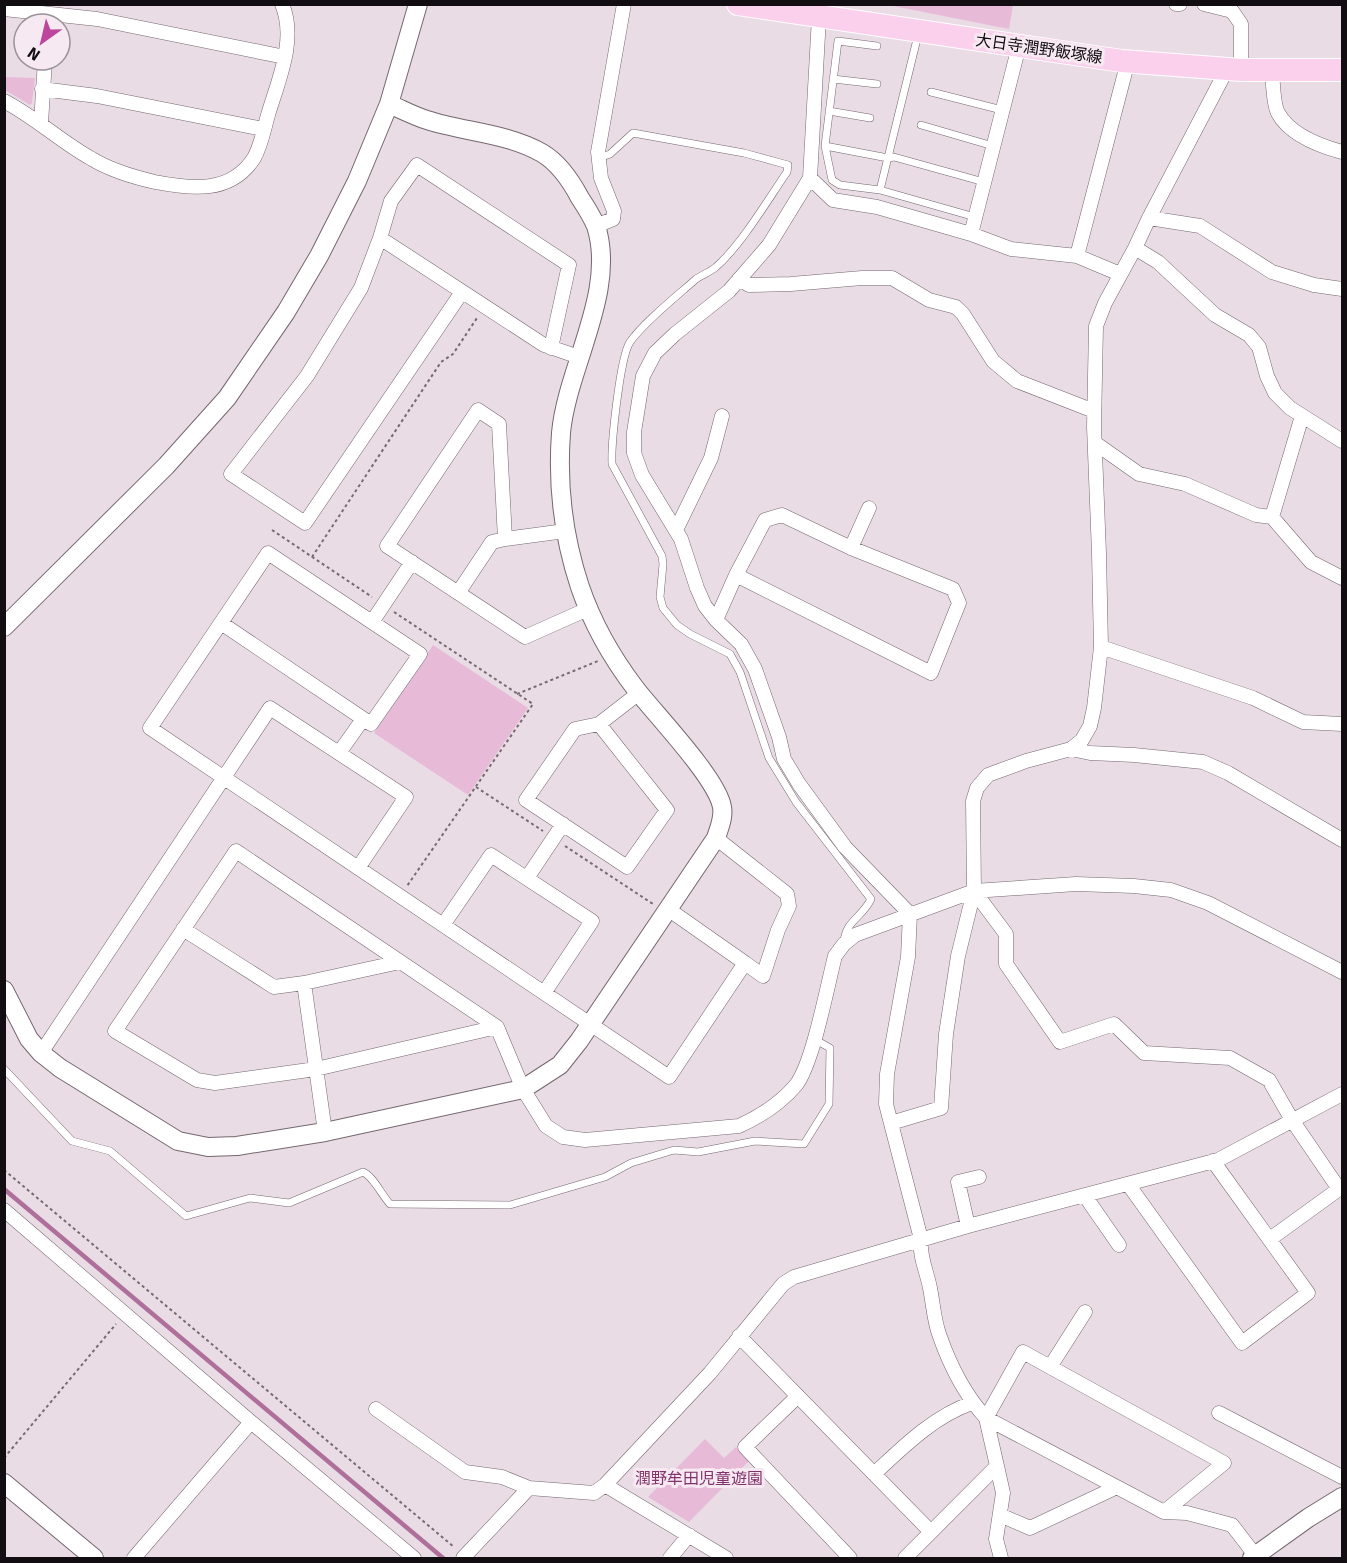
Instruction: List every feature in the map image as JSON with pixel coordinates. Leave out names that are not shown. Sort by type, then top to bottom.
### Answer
[{"type":"main road","name":"大日寺潤野飯塚線","points":[[738,4],[797,9],[819,17],[1128,61],[1234,70],[1342,70]]},
{"type":"street","points":[[4,101],[41,123],[92,159],[128,176],[185,188],[207,188],[229,181],[240,175],[254,157],[264,129],[285,57],[286,27],[282,4]]},
{"type":"street","points":[[4,627],[166,466],[227,398],[286,312],[319,256],[357,181],[388,104],[418,4]]},
{"type":"street","points":[[596,226],[613,219],[614,212],[601,178],[598,152],[624,4]]},
{"type":"street","points":[[891,1123],[941,1108],[946,1034],[958,956],[974,891],[973,801],[977,788],[988,775],[1026,761],[1071,749],[1082,740],[1090,726],[1101,646],[1094,411],[1096,326],[1105,303],[1149,218],[1234,70],[1241,24],[1232,11],[1204,4]]},
{"type":"street","points":[[4,9],[32,12]]},
{"type":"street","points":[[72,16],[97,19],[285,57]]},
{"type":"street","points":[[819,17],[810,178],[769,245],[729,291],[655,353],[644,376],[634,432],[634,453],[642,475],[681,539],[705,606],[741,644],[755,669],[776,727],[784,759],[799,784],[845,847],[910,914],[909,957],[887,1074],[886,1104],[921,1239],[920,1250],[930,1287],[938,1332],[972,1403],[986,1418],[1164,1512],[1187,1513],[1232,1525],[1254,1557],[1308,1518],[1342,1497]]},
{"type":"street","points":[[971,234],[1019,46]]},
{"type":"street","points":[[1077,256],[1128,61]]},
{"type":"street","points":[[1272,70],[1277,112],[1291,129],[1322,147],[1342,152]]},
{"type":"street","points":[[41,123],[44,72]]},
{"type":"street","points":[[42,89],[98,96],[264,129]]},
{"type":"street","points":[[4,990],[29,1039],[41,1053],[70,1075],[178,1141],[208,1147],[237,1146],[325,1132],[523,1089],[560,1065],[591,1024],[716,838],[722,821],[722,806],[716,791],[613,656],[582,591],[568,551],[560,472],[561,431],[570,386],[601,277],[596,226],[572,184],[559,167],[542,153],[503,138],[425,120],[388,104]]},
{"type":"street","points":[[462,292],[304,523],[231,474],[306,376],[361,288],[391,201],[417,165],[569,265],[551,348]]},
{"type":"street","points":[[810,178],[833,200],[877,207],[971,234],[1011,249],[1077,256],[1120,274]]},
{"type":"street","points":[[1149,218],[1200,226],[1272,272],[1314,285],[1342,289]]},
{"type":"street","points":[[380,238],[544,345],[579,357]]},
{"type":"street","points":[[1135,248],[1158,262],[1215,315],[1249,335],[1259,347],[1267,376],[1275,393],[1290,408],[1342,441]]},
{"type":"street","points":[[739,279],[749,285],[892,278],[929,300],[956,307],[963,314],[993,361],[1017,381],[1094,411]]},
{"type":"street","points":[[505,540],[499,424],[478,410],[387,546],[525,637],[590,608]]},
{"type":"street","points":[[676,530],[711,458],[722,416]]},
{"type":"street","points":[[1272,517],[1302,416]]},
{"type":"street","points":[[1095,442],[1139,474],[1185,484],[1256,515],[1272,517],[1311,562],[1342,578]]},
{"type":"street","points":[[851,548],[869,508]]},
{"type":"street","points":[[716,620],[736,575],[765,520],[782,515],[851,548],[953,589],[959,603],[931,673],[736,575]]},
{"type":"street","points":[[458,593],[492,542],[565,531]]},
{"type":"street","points":[[221,623],[371,724],[420,654],[268,553],[150,728],[669,1077],[746,963]]},
{"type":"street","points":[[372,622],[412,562]]},
{"type":"street","points":[[1101,646],[1253,698],[1303,722],[1342,724]]},
{"type":"street","points":[[599,724],[667,810],[627,867],[526,800],[575,729],[599,724],[639,693]]},
{"type":"street","points":[[41,1053],[270,708],[406,797],[358,868]]},
{"type":"street","points":[[339,753],[363,718]]},
{"type":"street","points":[[1071,749],[1090,753],[1203,762],[1228,773],[1342,840]]},
{"type":"street","points":[[527,878],[563,824]]},
{"type":"street","points":[[668,909],[763,976],[778,930],[789,906],[787,894],[716,838]]},
{"type":"street","points":[[497,1027],[316,1069],[215,1083],[197,1080],[115,1031],[236,851],[497,1027],[523,1089],[546,1126],[562,1137],[585,1140],[739,1126],[762,1116],[797,1084],[809,1057],[835,956],[844,944],[855,934],[974,891],[1076,885],[1134,886],[1171,890],[1208,903],[1342,972]]},
{"type":"street","points":[[443,925],[491,855],[592,921],[544,993]]},
{"type":"street","points":[[974,891],[1006,934],[1006,964],[1060,1042],[1114,1024],[1144,1053],[1230,1058],[1269,1080],[1292,1120],[1339,1189],[1270,1239]]},
{"type":"street","points":[[183,929],[274,987],[304,983],[400,962]]},
{"type":"street","points":[[304,983],[325,1132]]},
{"type":"street","points":[[376,1409],[465,1472],[502,1477],[529,1488],[594,1493],[605,1485],[710,1373],[783,1284],[794,1277],[921,1239],[1213,1161],[1342,1094]]},
{"type":"street","points":[[1128,1185],[1242,1344],[1308,1293],[1213,1161]]},
{"type":"street","points":[[968,1226],[958,1182],[979,1177]]},
{"type":"street","points":[[1084,1196],[1119,1245]]},
{"type":"street","points":[[4,1210],[414,1558]]},
{"type":"street","points":[[1050,1367],[1085,1312]]},
{"type":"street","points":[[739,1336],[931,1532]]},
{"type":"street","points":[[1002,1558],[996,1539],[1003,1493],[986,1418],[1023,1352],[1224,1463],[1164,1512]]},
{"type":"street","points":[[798,1396],[745,1447],[850,1558]]},
{"type":"street","points":[[874,1474],[917,1434],[963,1406],[972,1403]]},
{"type":"street","points":[[1219,1413],[1342,1477]]},
{"type":"street","points":[[134,1558],[251,1422]]},
{"type":"street","points":[[905,1558],[997,1466]]},
{"type":"street","points":[[4,1483],[94,1558]]},
{"type":"street","points":[[605,1485],[726,1558]]},
{"type":"street","points":[[1000,1515],[1029,1528],[1117,1487]]},
{"type":"street","points":[[464,1558],[529,1488]]},
{"type":"street","points":[[670,1558],[689,1535]]},
{"type":"lane","points":[[879,190],[918,31]]},
{"type":"lane","points":[[877,46],[838,41],[825,146],[832,180],[840,185],[879,190],[975,217]]},
{"type":"lane","points":[[833,79],[877,84]]},
{"type":"lane","points":[[931,92],[1002,110]]},
{"type":"lane","points":[[829,111],[870,118]]},
{"type":"lane","points":[[921,125],[993,146]]},
{"type":"lane","points":[[599,159],[610,154],[633,133],[744,153],[788,165],[787,172],[735,245],[715,268],[698,278],[638,332],[628,345],[623,362],[611,448],[612,464],[662,556],[660,597],[663,608],[677,625],[690,634],[730,654],[740,672],[769,758],[796,802],[871,899],[845,931],[844,944]]},
{"type":"lane","points":[[825,146],[888,158],[894,157],[984,182]]},
{"type":"lane","points":[[4,1069],[72,1141],[110,1151],[186,1216],[250,1198],[289,1203],[363,1172],[369,1175],[381,1194],[390,1203],[510,1205],[605,1177],[631,1162],[674,1150],[698,1152],[755,1141],[804,1144],[829,1104],[830,1048],[814,1039]]},
{"type":"path","points":[[312,557],[441,362],[453,354],[480,313]]},
{"type":"path","points":[[272,530],[533,704],[407,886]]},
{"type":"path","points":[[517,694],[603,659]]},
{"type":"path","points":[[4,1170],[464,1558]]},
{"type":"path","points":[[4,1458],[125,1314]]},
{"type":"green space","points":[[888,5],[1013,5],[1009,29]]},
{"type":"green space","points":[[5,77],[35,78],[30,105],[5,90]]},
{"type":"green space","points":[[433,645],[528,708],[468,795],[374,733]]},
{"type":"green space","name":"潤野牟田児童遊園","points":[[705,1439],[724,1458],[736,1447],[749,1461],[689,1522],[648,1497]]},
{"type":"waterway","points":[[4,1189],[443,1558]]}]
